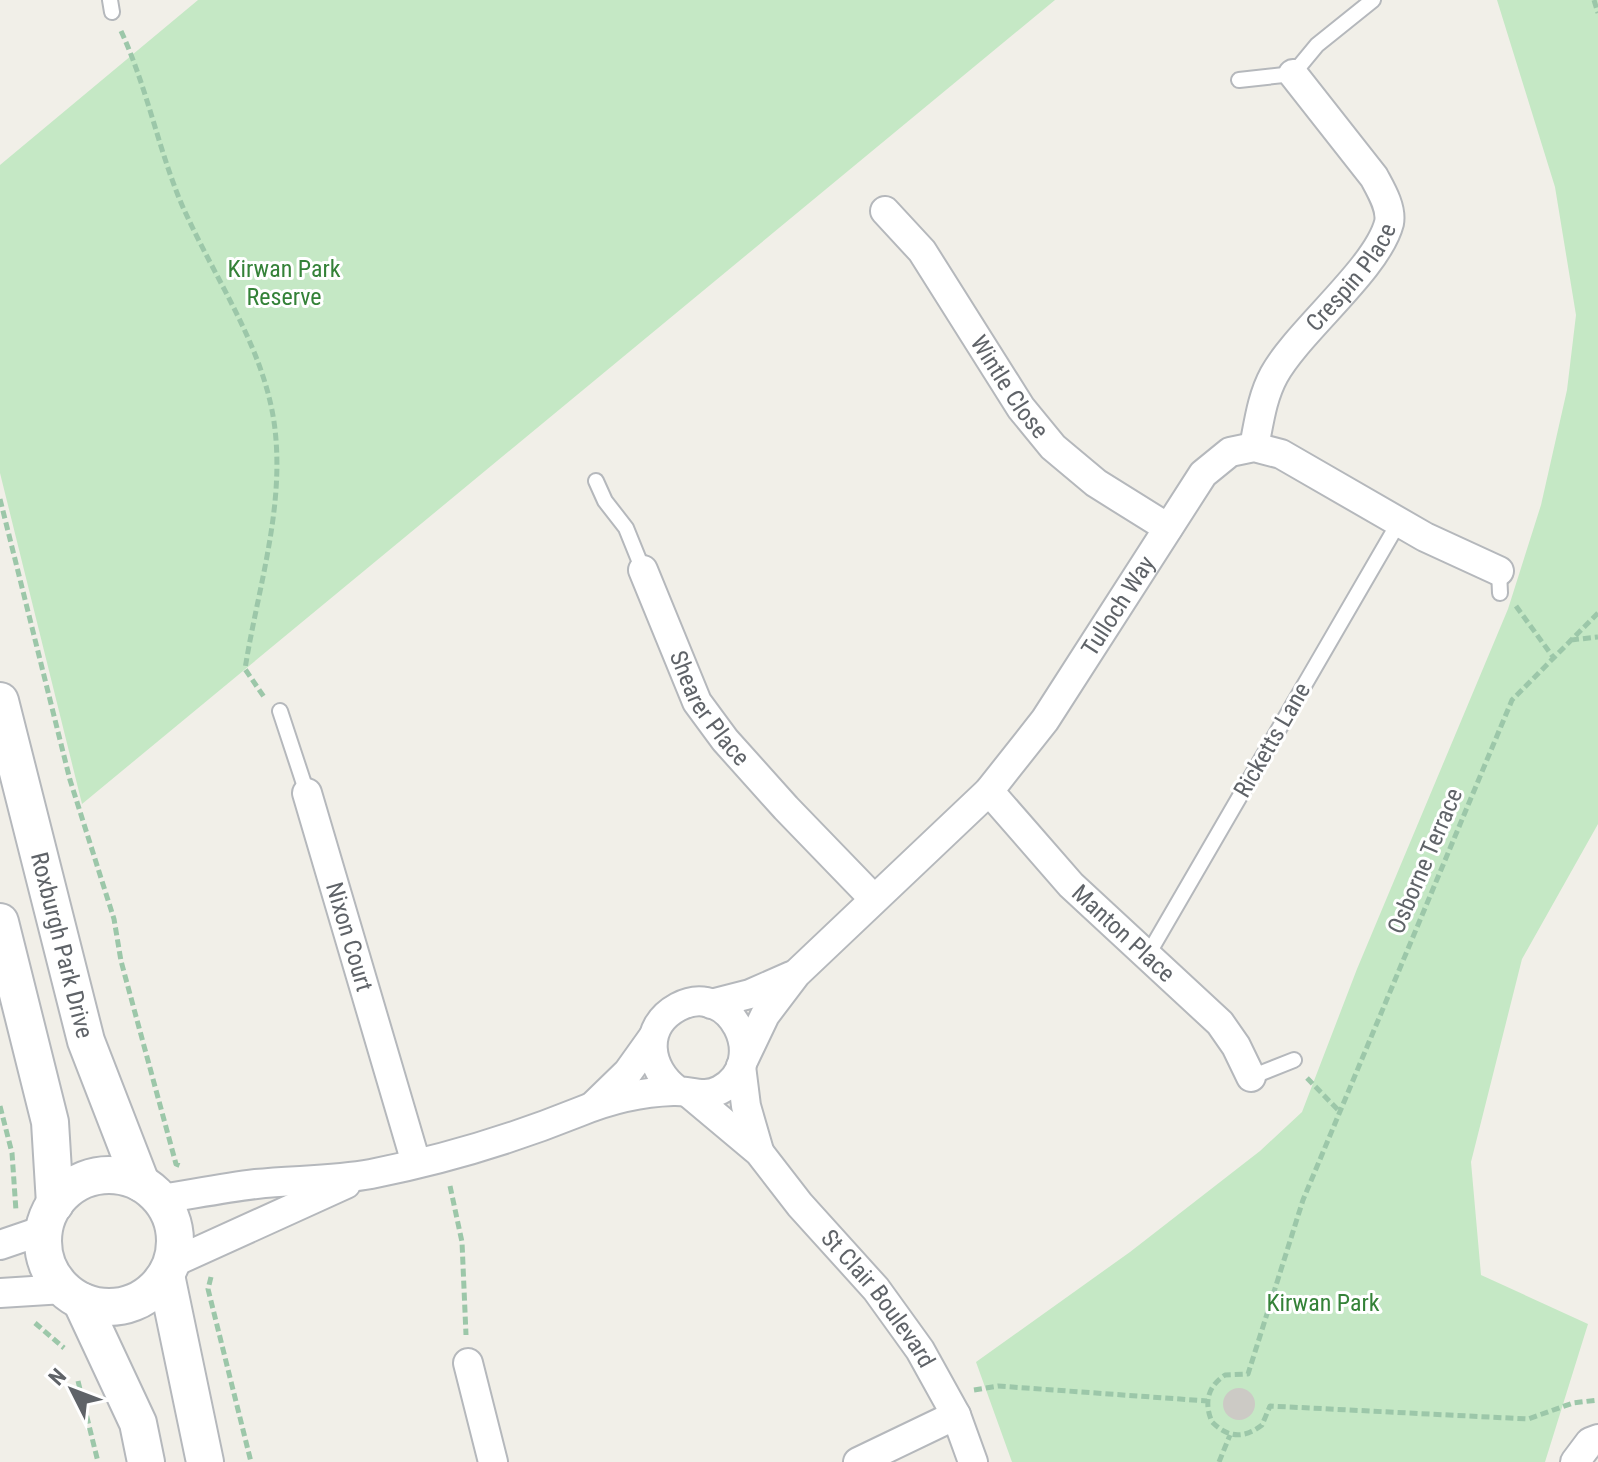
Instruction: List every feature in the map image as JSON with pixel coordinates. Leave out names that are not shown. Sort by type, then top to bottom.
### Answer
[{"type":"street","name":"Crespin Place","points":[[1254,447],[1263,400],[1274,374],[1376,249],[1389,221],[1385,195],[1374,177],[1293,74]]},
{"type":"street","name":"Wintle Close","points":[[885,211],[922,251],[1021,408],[1053,447],[1096,483],[1168,528]]},
{"type":"street","points":[[1254,447],[1281,454],[1499,582]]},
{"type":"street","name":"Tulloch Way","points":[[743,1063],[765,1015],[796,974],[989,791],[1045,720],[1203,474],[1230,452],[1254,447]]},
{"type":"street","name":"Shearer Place","points":[[643,570],[697,702],[725,740],[786,808],[874,899]]},
{"type":"street","name":"Roxburgh Park Drive","points":[[0,701],[86,1041],[151,1191]]},
{"type":"street","name":"Manton Place","points":[[989,791],[1071,885],[1146,958],[1220,1023],[1236,1046],[1251,1077]]},
{"type":"street","name":"Nixon Court","points":[[307,793],[429,1160]]},
{"type":"street","points":[[0,922],[50,1122],[47,1262],[72,1295],[138,1423],[146,1462]]},
{"type":"street","name":"Tulloch Way","points":[[711,1004],[750,994],[796,974]]},
{"type":"street","points":[[0,1245],[50,1217],[68,1190],[104,1175],[151,1191],[368,1174],[519,1136],[592,1107],[721,1089],[743,1063],[745,1045],[735,1019],[711,1004],[682,1005],[669,1012],[628,1072],[592,1107]]},
{"type":"street","points":[[653,1037],[656,1068],[684,1092]]},
{"type":"street","name":"St Clair Boulevard","points":[[743,1063],[746,1106],[759,1152]]},
{"type":"street","name":"St Clair Boulevard","points":[[684,1092],[759,1152],[800,1205],[876,1289],[920,1350],[951,1406],[973,1462]]},
{"type":"street","points":[[169,1269],[368,1174]]},
{"type":"street","points":[[0,1293],[72,1295],[100,1307],[129,1304],[154,1290],[169,1269],[176,1240],[172,1218],[151,1191]]},
{"type":"street","points":[[169,1269],[205,1462]]},
{"type":"street","points":[[468,1363],[493,1462]]},
{"type":"street","points":[[858,1462],[951,1406]]},
{"type":"street","points":[[1575,1462],[1590,1442],[1598,1439]]},
{"type":"lane","points":[[1239,80],[1293,74],[1317,45],[1373,0]]},
{"type":"lane","name":"Shearer Place","points":[[596,481],[605,501],[626,528],[643,570]]},
{"type":"lane","name":"Ricketts Lane","points":[[1146,958],[1399,522]]},
{"type":"lane","name":"Nixon Court","points":[[280,711],[307,793]]},
{"type":"lane","points":[[1251,1077],[1294,1060]]},
{"type":"path","points":[[1594,0],[1598,13]]},
{"type":"path","points":[[111,6],[143,77],[173,182],[189,221],[222,283],[270,402],[277,467],[274,524],[260,579],[245,669],[262,696],[280,711]]},
{"type":"path","points":[[0,499],[70,780],[114,919],[152,1081],[176,1164],[188,1169]]},
{"type":"path","points":[[1499,582],[1553,657]]},
{"type":"path","name":"Osborne Terrace","points":[[1207,1401],[1210,1390],[1225,1375],[1248,1374],[1303,1200],[1512,700],[1598,613]]},
{"type":"path","points":[[1569,640],[1598,637]]},
{"type":"path","points":[[1294,1060],[1315,1088],[1340,1112]]},
{"type":"path","points":[[429,1160],[462,1242],[468,1363]]},
{"type":"path","points":[[213,1271],[208,1289],[251,1462]]},
{"type":"path","points":[[951,1406],[998,1386],[1207,1401],[1212,1422],[1230,1435],[1253,1432],[1262,1425],[1270,1406],[1528,1419],[1573,1403],[1598,1400]]},
{"type":"path","points":[[1219,1462],[1230,1435]]},
{"type":"green space","name":"Kirwan Park Reserve","points":[[198,0],[1055,0],[82,804],[0,473],[0,165]]},
{"type":"green space","name":"Kirwan Park","points":[[1497,0],[1598,0],[1598,824],[1522,959],[1471,1162],[1481,1275],[1588,1324],[1545,1462],[1012,1462],[976,1362],[1130,1252],[1260,1151],[1302,1112],[1357,969],[1508,609],[1541,505],[1567,390],[1576,315],[1555,187]]},
{"type":"building","points":[[1239,1388],[1250,1393],[1255,1404],[1250,1415],[1239,1420],[1228,1415],[1223,1404],[1228,1393]]}]
